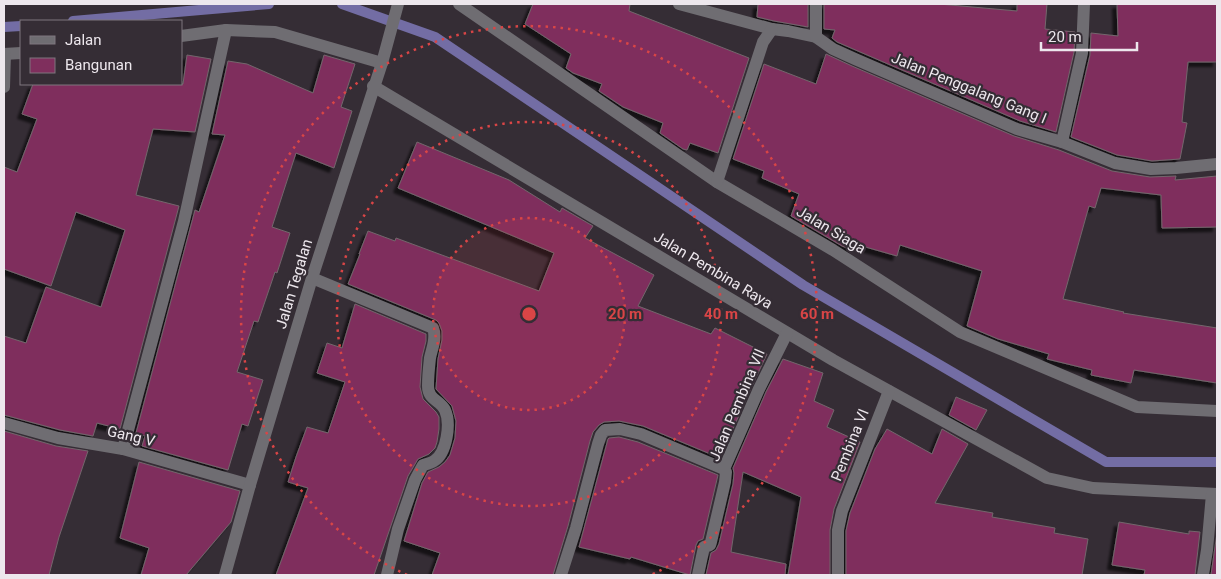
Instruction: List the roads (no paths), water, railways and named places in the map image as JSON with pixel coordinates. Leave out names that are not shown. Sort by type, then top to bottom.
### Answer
[{"type":"street","name":"Jalan Tegalan","points":[[225,575],[312,278],[382,61],[398,4]]},
{"type":"street","name":"Jalan Siaga","points":[[459,4],[717,182],[833,250],[960,332],[1137,407],[1217,412]]},
{"type":"street","name":"Jalan Penggalang Gang I","points":[[679,4],[772,29],[816,37],[833,49],[1017,129],[1062,142],[1115,163],[1151,169],[1217,164]]},
{"type":"street","points":[[816,4],[816,37]]},
{"type":"street","points":[[1062,142],[1082,53],[1084,4]]},
{"type":"street","points":[[717,182],[762,42],[772,29]]},
{"type":"street","points":[[182,36],[226,30],[275,32],[382,61]]},
{"type":"street","points":[[122,449],[184,221],[226,30]]},
{"type":"street","points":[[4,87],[5,54],[20,53]]},
{"type":"street","name":"Jalan Pembina Raya","points":[[373,86],[833,360],[1048,478],[1093,488],[1215,494]]},
{"type":"street","points":[[312,278],[433,328],[436,334],[430,360],[428,388],[431,397],[445,410],[448,425],[447,436],[439,457],[424,465],[415,480],[398,530],[387,575]]},
{"type":"street","name":"Jalan Pembina VII","points":[[698,575],[704,547],[710,545],[711,542],[725,482],[726,472],[724,469],[786,332]]},
{"type":"street","name":"Pembina VI","points":[[838,575],[838,530],[842,511],[889,391]]},
{"type":"street","name":"Gang V","points":[[4,423],[58,438],[122,449],[250,485]]},
{"type":"street","points":[[561,575],[576,528],[598,444],[605,430],[620,429],[641,434],[724,469]]},
{"type":"street","points":[[1203,575],[1215,494]]},
{"type":"waterway","points":[[85,20],[269,4]]},
{"type":"waterway","points":[[342,4],[435,37],[803,285],[1106,462],[1217,462]]},
{"type":"waterway","points":[[4,27],[20,26]]}]
